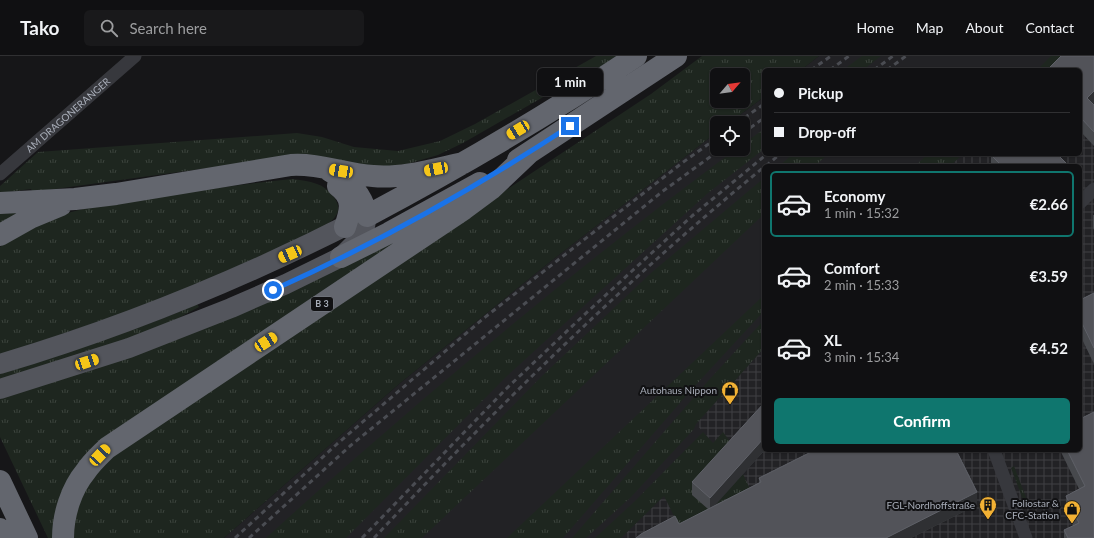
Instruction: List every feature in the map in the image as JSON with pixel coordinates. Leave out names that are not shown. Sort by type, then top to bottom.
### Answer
[{"type":"highway","points":[[326,168],[346,180],[356,191],[364,204],[367,216],[464,163],[586,90],[636,56]]},
{"type":"highway","name":"B 3","points":[[342,257],[390,233],[471,188],[530,152],[676,56]]},
{"type":"highway","name":"B 3","points":[[63,538],[63,523],[72,495],[85,471],[107,448],[464,210],[492,188],[530,152]]},
{"type":"highway","points":[[7,203],[75,199],[296,164],[380,177],[408,174],[464,163]]},
{"type":"highway","points":[[268,169],[312,174],[330,181],[340,187],[347,194],[350,206],[349,216],[345,227]]},
{"type":"highway","points":[[0,235],[32,217],[75,199]]},
{"type":"highway","points":[[0,481],[28,538]]},
{"type":"highway","points":[[0,529],[4,538]]},
{"type":"main road","points":[[342,257],[362,236],[367,216]]},
{"type":"main road","points":[[0,364],[116,327],[200,294],[290,254],[367,216]]},
{"type":"main road","name":"B 3","points":[[0,389],[129,348],[177,331],[280,287],[342,257]]},
{"type":"street","name":"AM DRAGONERANGER","points":[[0,174],[135,56]]},
{"type":"street","points":[[1082,200],[1094,188]]},
{"type":"street","points":[[995,452],[1026,538]]},
{"type":"shaded area","points":[[819,56],[1094,56],[1094,538],[224,538],[399,384],[551,261],[710,137],[710,156],[750,156],[750,116],[738,116],[762,98],[762,156],[1082,156],[1082,68],[804,68]]},
{"type":"shaded area","points":[[1094,56],[1094,538],[621,538],[664,496],[713,443],[696,424],[762,350],[762,452],[1082,452],[1082,164],[952,164],[961,156],[1082,156],[1082,68]]},
{"type":"green space","points":[[596,56],[617,56],[583,78],[552,92],[463,143],[438,155],[407,164],[384,167],[230,165],[33,192],[31,189],[0,193],[0,186],[38,152],[297,133],[322,137],[354,147],[398,151],[440,141],[475,124]]},
{"type":"green space","points":[[702,56],[819,56],[804,68],[762,68],[762,98],[750,107],[750,68],[710,68],[710,108],[749,108],[738,116],[710,116],[710,137],[551,261],[399,384],[224,538],[71,538],[77,507],[89,481],[107,460],[408,255],[651,94]]},
{"type":"green space","points":[[862,56],[881,56],[866,68],[846,68]]},
{"type":"green space","points":[[1051,56],[1073,56],[1060,68],[1039,68]]},
{"type":"green space","points":[[762,130],[762,151],[708,193],[507,376],[346,538],[266,538],[420,402],[615,241],[727,156],[750,156],[750,139]]},
{"type":"green space","points":[[791,156],[826,156],[817,164],[781,164]]},
{"type":"green space","points":[[926,156],[961,156],[952,164],[917,164]]},
{"type":"green space","points":[[292,179],[314,183],[329,191],[336,201],[338,211],[336,216],[328,224],[317,231],[154,303],[0,355],[0,247],[17,234],[36,224],[58,216],[103,205],[215,188]]},
{"type":"green space","points":[[762,180],[762,216],[422,538],[384,538],[542,376],[651,273]]},
{"type":"green space","points":[[35,207],[0,226],[0,210]]},
{"type":"green space","points":[[426,223],[106,440],[57,538],[48,538],[0,437],[0,398]]},
{"type":"green space","points":[[762,297],[762,313],[692,389],[563,538],[507,538]]},
{"type":"green space","points":[[197,304],[199,307],[160,328],[0,382],[0,372],[124,333]]},
{"type":"green space","points":[[762,322],[762,350],[696,424],[694,429],[631,497],[586,538],[572,538],[708,381]]},
{"type":"green space","points":[[703,432],[713,443],[723,432],[735,448],[743,474],[752,493],[685,538],[664,496],[621,538],[595,538],[635,501]]},
{"type":"green space","points":[[1014,466],[1029,505],[1025,505],[1011,468]]},
{"type":"building","points":[[1061,56],[1094,56],[1094,91],[1087,98],[1094,105],[1094,132],[1082,119],[1082,68],[1049,68]]},
{"type":"building","points":[[992,156],[1059,156],[1067,164],[1000,164]]},
{"type":"building","points":[[1094,293],[1094,348],[1082,323],[1082,299]]},
{"type":"building","points":[[762,405],[762,440],[710,498],[692,482]]},
{"type":"building","points":[[1094,412],[1094,538],[1068,538],[1064,530],[1079,523],[1066,496],[1085,486],[1068,452],[1082,452],[1082,418]]},
{"type":"building","points":[[811,452],[957,452],[977,492],[886,538],[636,538],[675,516],[679,524],[761,482],[759,478]]},
{"type":"railway","points":[[814,68],[831,56]]},
{"type":"railway","points":[[833,68],[849,56]]},
{"type":"railway","points":[[877,68],[893,56]]},
{"type":"railway","points":[[890,68],[906,56]]},
{"type":"railway","points":[[747,116],[762,105]]},
{"type":"railway","points":[[750,128],[762,119]]},
{"type":"railway","points":[[235,538],[337,444],[484,318],[682,163],[710,143]]},
{"type":"railway","points":[[249,538],[350,446],[663,191],[711,156]]},
{"type":"railway","points":[[362,538],[506,389],[692,216],[765,156]]},
{"type":"railway","points":[[768,164],[778,156]]},
{"type":"railway","points":[[374,538],[467,441],[563,346],[712,210],[762,169]]},
{"type":"place","name":"Autohaus Nippon","points":[[730,405]]},
{"type":"place","name":"FGL-Nordhoffstraße","points":[[988,520]]},
{"type":"place","name":"Foliostar & CFC-Station","points":[[1072,524]]},
{"type":"route","points":[[273,290],[390,233],[471,188],[570,126]]}]
